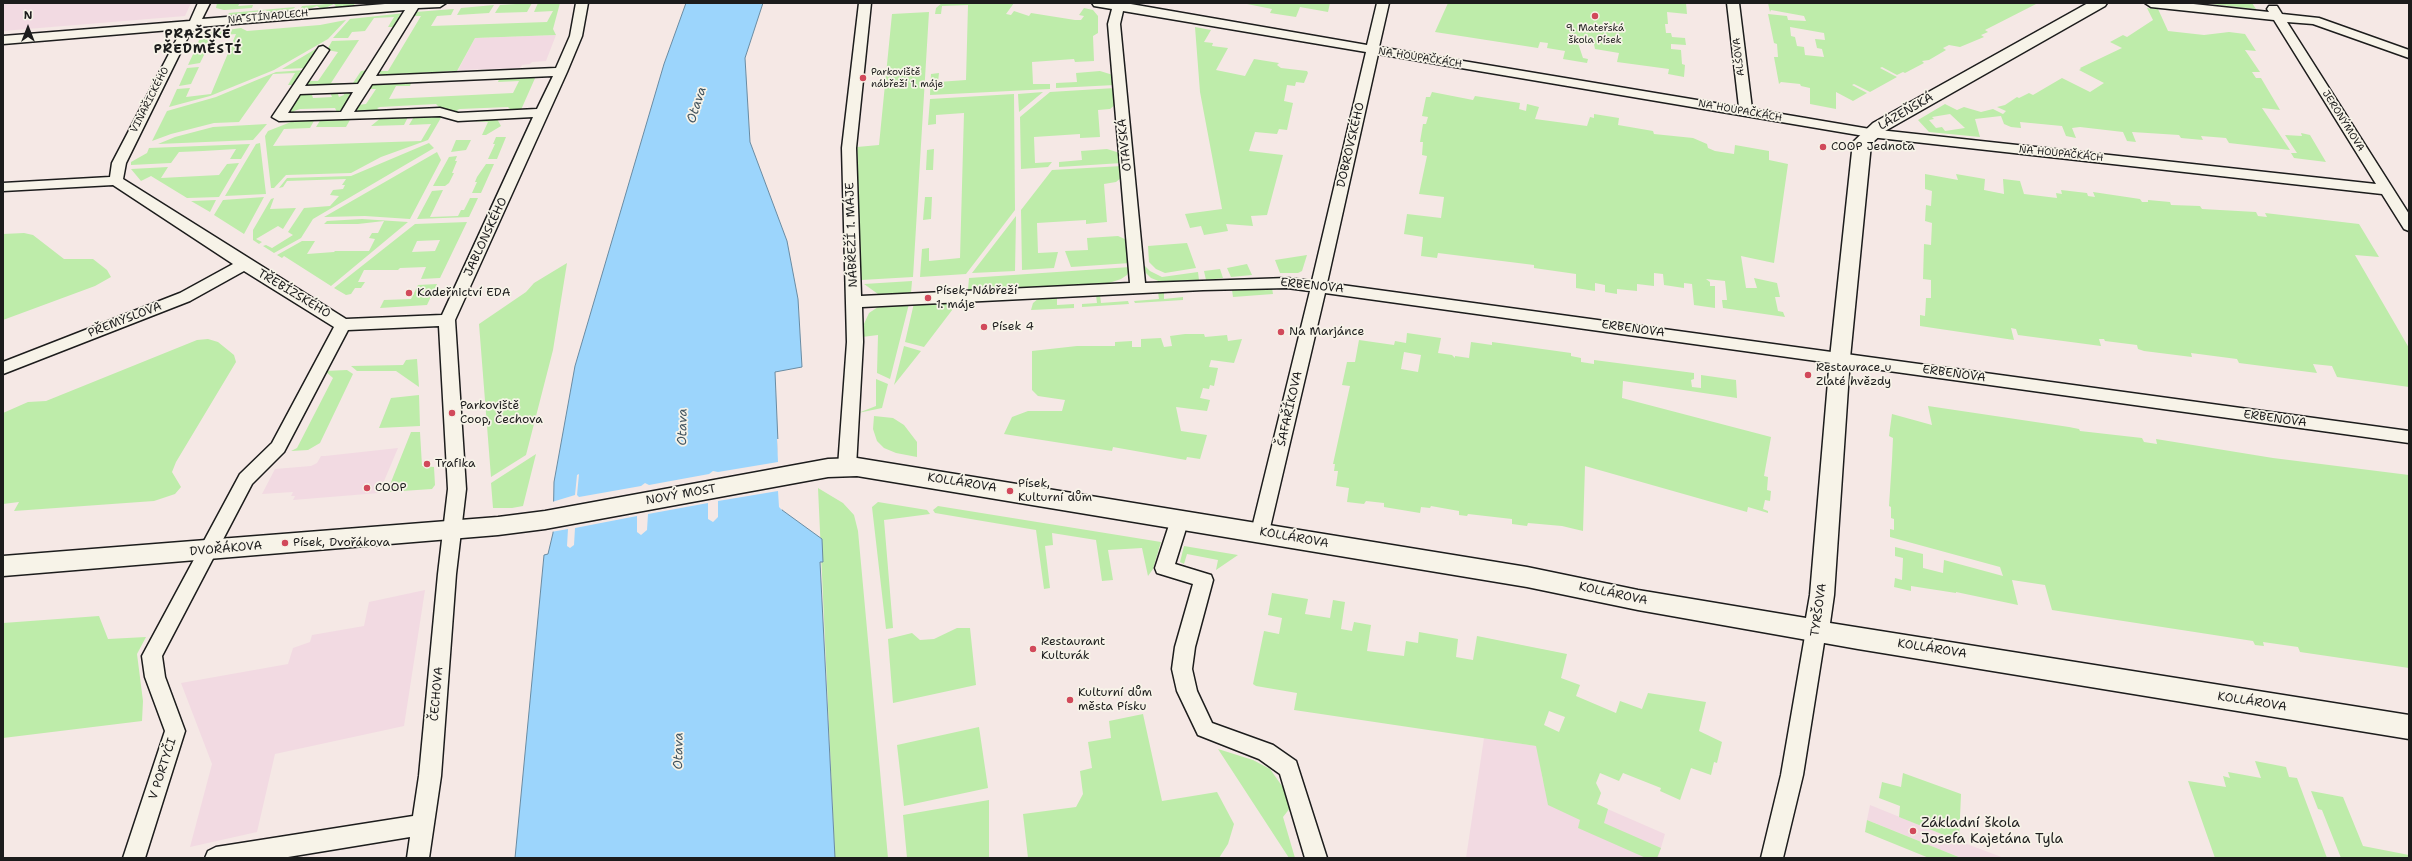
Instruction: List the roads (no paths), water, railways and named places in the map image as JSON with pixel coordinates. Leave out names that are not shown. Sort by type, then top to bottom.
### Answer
[{"type":"main road","name":"LÁZEŇSKÁ","points":[[1840,358],[1862,142],[1870,133],[2099,3]]},
{"type":"main road","name":"TYRŠOVA","points":[[1816,630],[1822,595],[1840,358]]},
{"type":"main road","name":"KOLLÁROVA","points":[[816,470],[847,467],[874,469],[1527,577],[1638,600],[1816,630],[2409,727]]},
{"type":"main road","name":"NOVÝ MOST","points":[[545,520],[816,470]]},
{"type":"main road","name":"DVOŘÁKOVA","points":[[3,566],[453,530],[545,520]]},
{"type":"street","name":"VINAŘICKÉHO","points":[[116,181],[122,156],[184,33],[194,24],[204,3]]},
{"type":"street","name":"NA STÍNADLECH","points":[[3,40],[440,3]]},
{"type":"street","name":"JABLONSKÉHO","points":[[453,530],[457,489],[447,320],[561,72],[576,36],[582,3]]},
{"type":"street","name":"NÁBŘEŽÍ 1. MÁJE","points":[[847,467],[854,372],[854,302],[849,148],[865,3]]},
{"type":"street","name":"NA HOUPAČKÁCH","points":[[1098,3],[1118,5],[1372,50],[1870,133],[2386,190]]},
{"type":"street","name":"DOBROVSKÉHO","points":[[1319,286],[1383,3]]},
{"type":"street","name":"ALŠOVA","points":[[1733,3],[1746,112]]},
{"type":"street","points":[[2152,3],[2315,21],[2409,54]]},
{"type":"street","name":"JERONÝMOVA","points":[[2269,3],[2409,226]]},
{"type":"street","points":[[345,116],[414,5]]},
{"type":"street","name":"OTAVSKÁ","points":[[1118,5],[1114,24],[1115,40],[1138,288]]},
{"type":"street","points":[[323,50],[279,117],[440,112],[458,116],[543,113]]},
{"type":"street","points":[[296,90],[364,84],[561,72]]},
{"type":"street","points":[[3,187],[116,181]]},
{"type":"street","name":"TŘEBÍZSKÉHO","points":[[116,181],[244,264],[343,324],[278,447],[246,479],[206,550]]},
{"type":"street","name":"PŘEMYSLOVA","points":[[3,368],[185,297],[244,264]]},
{"type":"street","name":"ERBENOVA","points":[[854,302],[1275,282],[1319,286],[2409,437]]},
{"type":"street","name":"ŠAFAŘÍKOVA","points":[[1260,532],[1319,286]]},
{"type":"street","points":[[343,324],[447,320]]},
{"type":"street","points":[[1180,519],[1164,568],[1204,580],[1185,647],[1182,669],[1187,691],[1205,729],[1266,752],[1289,768],[1316,858]]},
{"type":"street","name":"ČECHOVA","points":[[418,858],[424,825],[447,574],[453,530]]},
{"type":"street","name":"V PORTYČI","points":[[134,858],[175,731],[155,677],[152,656],[206,550]]},
{"type":"street","name":"TYRŠOVA","points":[[1772,858],[1792,775],[1816,630]]},
{"type":"street","points":[[216,858],[424,825]]},
{"type":"water","name":"Otava","points":[[686,3],[763,3],[745,58],[750,142],[787,241],[798,299],[802,367],[775,372],[780,489],[782,510],[822,539],[823,562],[820,562],[835,858],[515,858],[544,555],[548,554],[553,533],[554,482],[575,366],[664,64]]},
{"type":"place","name":"9. Mateřská škola Písek","points":[[1595,16]]},
{"type":"place","name":"Parkoviště nábřeží 1. máje","points":[[863,78]]},
{"type":"place","name":"COOP Jednota","points":[[1823,147]]},
{"type":"place","name":"Kadeřnictví EDA","points":[[409,293]]},
{"type":"place","name":"Písek, Nábřeží 1. máje","points":[[928,298]]},
{"type":"place","name":"Písek 4","points":[[984,327]]},
{"type":"place","name":"Na Marjánce","points":[[1281,332]]},
{"type":"place","name":"Restaurace u Zlaté hvězdy","points":[[1808,375]]},
{"type":"place","name":"Parkoviště Coop, Čechova","points":[[452,413]]},
{"type":"place","name":"Trafika","points":[[427,464]]},
{"type":"place","name":"COOP","points":[[367,488]]},
{"type":"place","name":"Písek, Kulturní dům","points":[[1010,491]]},
{"type":"place","name":"Písek, Dvořákova","points":[[285,543]]},
{"type":"place","name":"Restaurant Kulturák","points":[[1033,649]]},
{"type":"place","name":"Kulturní dům města Písku","points":[[1070,700]]},
{"type":"place","name":"Základní škola Josefa Kajetána Tyla","points":[[1913,831]]},
{"type":"district","name":"PRAŽSKÉ PŘEDMĚSTÍ","points":[[198,42]]}]
